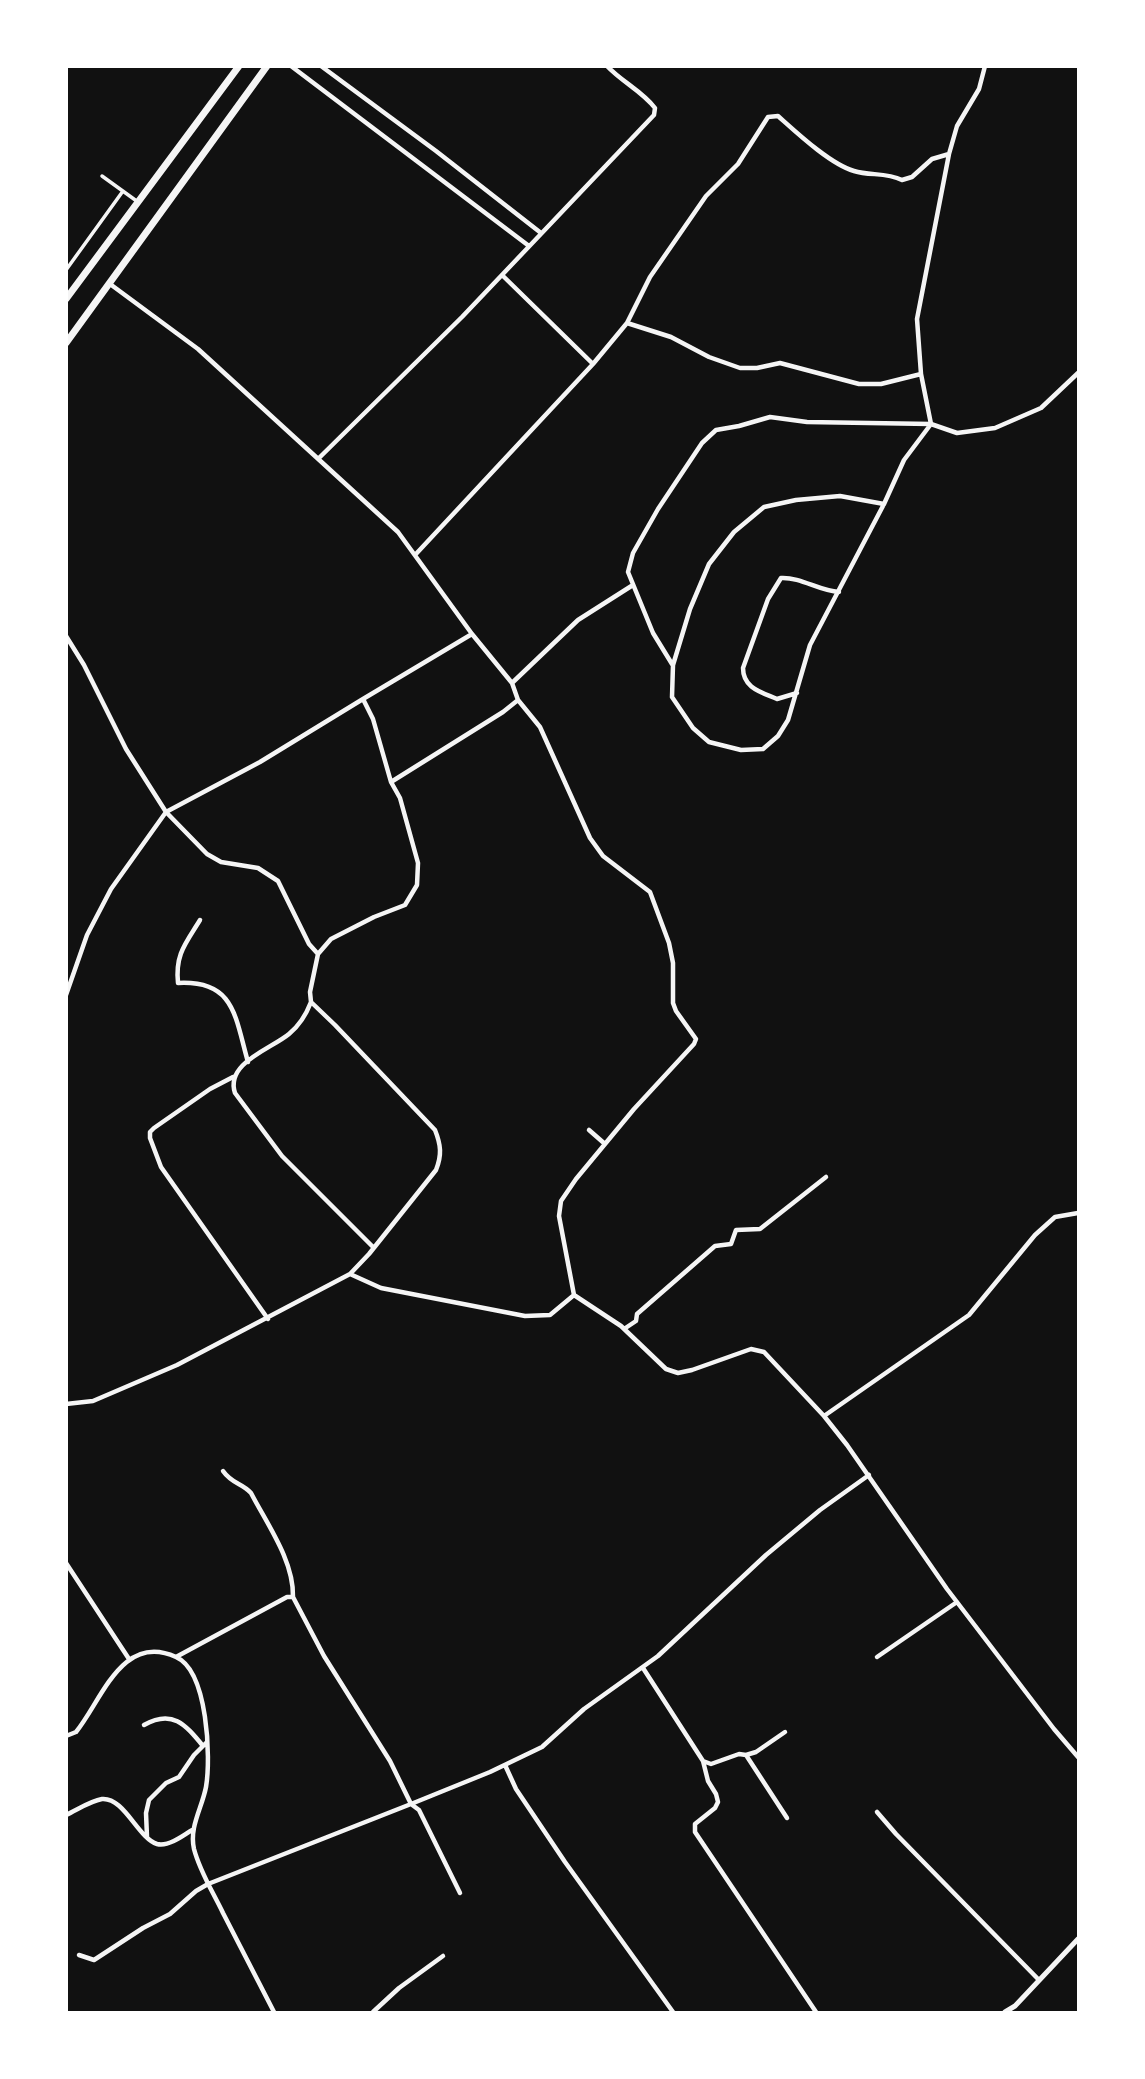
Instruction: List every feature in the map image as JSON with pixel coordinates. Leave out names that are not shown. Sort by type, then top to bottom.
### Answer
[{"type":"highway","points":[[66,299],[239,66]]},
{"type":"highway","points":[[66,343],[267,66]]},
{"type":"street","points":[[291,66],[529,246]]},
{"type":"street","points":[[321,66],[541,233]]},
{"type":"street","points":[[319,458],[438,342],[654,116],[655,108],[646,95],[631,88],[607,66]]},
{"type":"street","points":[[884,504],[840,496],[796,500],[764,507],[734,532],[709,564],[690,609],[673,665],[673,697],[693,728],[709,742],[741,750],[763,749],[778,736],[788,720],[810,645],[884,504],[904,460],[931,424],[921,374],[917,319],[949,154],[957,126],[979,89],[985,66]]},
{"type":"street","points":[[415,555],[593,363],[626,323],[650,278],[706,196],[738,164],[768,117],[778,116],[806,141],[853,171],[891,174],[902,180],[912,177],[932,159],[949,154]]},
{"type":"street","points":[[102,177],[138,202]]},
{"type":"street","points":[[66,270],[122,191]]},
{"type":"street","points":[[502,275],[593,363]]},
{"type":"street","points":[[110,284],[198,349],[398,532],[472,634],[512,683],[518,699],[540,727],[590,838],[603,856],[650,892],[670,943],[673,1003],[696,1039],[605,1144],[561,1201],[559,1216],[574,1295],[624,1329],[655,1361],[678,1373],[751,1349],[764,1352],[824,1416],[869,1475],[957,1602],[1054,1729],[1079,1757]]},
{"type":"street","points":[[626,323],[671,337],[709,357],[740,368],[757,368],[780,363],[859,384],[881,384],[921,374]]},
{"type":"street","points":[[673,665],[653,633],[628,572],[633,553],[657,509],[702,443],[716,430],[770,417],[807,422],[931,424],[957,433],[995,428],[1041,408],[1079,373]]},
{"type":"street","points":[[797,693],[777,699],[748,685],[743,677],[743,668],[768,599],[781,578],[791,578],[824,591],[839,592]]},
{"type":"street","points":[[512,683],[578,620],[633,585]]},
{"type":"street","points":[[66,995],[87,935],[111,890],[166,812],[260,762],[472,634]]},
{"type":"street","points":[[66,636],[125,749],[166,812],[207,854],[221,862],[258,868],[278,881],[309,944],[318,954]]},
{"type":"street","points":[[268,1319],[161,1167],[150,1132],[210,1089],[233,1077],[248,1062],[300,1024],[311,1003],[310,992],[318,954],[331,939],[373,917],[405,905],[417,885],[418,863],[400,798],[391,782],[373,719],[363,699]]},
{"type":"street","points":[[391,782],[503,712],[518,699]]},
{"type":"street","points":[[200,920],[180,953],[176,967],[178,983],[201,983],[214,987],[227,999],[248,1062]]},
{"type":"street","points":[[66,1404],[93,1401],[201,1354],[350,1274],[436,1170],[441,1157],[435,1130],[335,1024],[311,1003]]},
{"type":"street","points":[[233,1077],[235,1093],[282,1156],[374,1248]]},
{"type":"street","points":[[589,1130],[605,1144]]},
{"type":"street","points":[[624,1329],[636,1321],[637,1314],[715,1245],[731,1244],[736,1230],[760,1229],[826,1177]]},
{"type":"street","points":[[824,1416],[969,1315],[1035,1235],[1055,1217],[1079,1213]]},
{"type":"street","points":[[350,1274],[381,1288],[526,1315],[550,1315],[574,1295]]},
{"type":"street","points":[[223,1471],[230,1481],[251,1493],[282,1553],[291,1577],[293,1597],[324,1656],[390,1761],[411,1804],[419,1810],[460,1893]]},
{"type":"street","points":[[79,1955],[94,1960],[170,1914],[195,1891],[208,1884],[411,1804],[542,1747],[575,1716],[643,1668],[766,1555],[820,1510],[869,1475]]},
{"type":"street","points":[[66,1563],[129,1659]]},
{"type":"street","points":[[176,1657],[287,1597],[293,1597]]},
{"type":"street","points":[[877,1657],[957,1602]]},
{"type":"street","points":[[66,1736],[76,1732],[118,1668],[129,1659],[145,1653],[162,1653],[176,1657],[192,1675],[201,1698],[205,1744],[205,1788],[193,1830],[194,1847],[208,1884],[274,2012]]},
{"type":"street","points":[[643,1668],[703,1761],[708,1781],[718,1802],[715,1808],[695,1824],[695,1832],[816,2012]]},
{"type":"street","points":[[144,1725],[158,1717],[169,1717],[180,1722],[205,1744]]},
{"type":"street","points":[[703,1761],[711,1764],[739,1754],[756,1752],[785,1732]]},
{"type":"street","points":[[147,1837],[146,1813],[149,1800],[166,1783],[178,1777],[205,1744]]},
{"type":"street","points":[[746,1755],[787,1818]]},
{"type":"street","points":[[505,1765],[516,1789],[673,2012]]},
{"type":"street","points":[[66,1815],[89,1804],[109,1800],[118,1805],[147,1837],[157,1844],[169,1843],[193,1830]]},
{"type":"street","points":[[877,1812],[1039,1980]]},
{"type":"street","points":[[1005,2012],[1079,1939]]},
{"type":"street","points":[[373,2012],[399,1988],[443,1956]]}]
